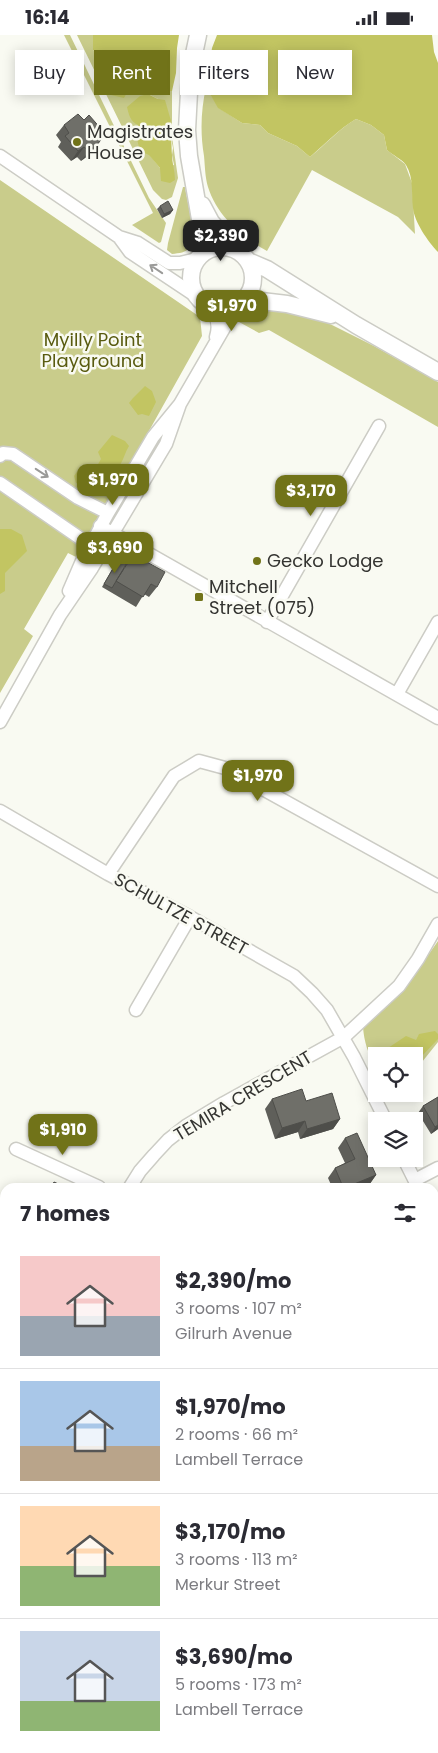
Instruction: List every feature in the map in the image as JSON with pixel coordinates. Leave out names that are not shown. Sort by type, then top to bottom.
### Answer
[{"type":"street","points":[[198,35],[190,73],[187,103],[189,156],[201,225],[199,256],[191,271],[190,279],[193,289],[218,321],[217,335],[212,346]]},
{"type":"street","points":[[0,156],[119,237],[138,243],[169,263],[180,263],[217,247],[234,249]]},
{"type":"street","points":[[193,185],[204,211],[234,249],[248,261],[268,269],[356,325],[438,372]]},
{"type":"street","points":[[119,237],[130,252],[202,301],[223,309],[241,301],[271,301],[326,313],[356,325]]},
{"type":"street","points":[[0,722],[60,615],[92,568],[166,444],[180,404],[212,346],[248,293],[253,275],[248,261]]},
{"type":"street","points":[[60,615],[82,561],[100,526],[153,437],[180,404]]},
{"type":"street","points":[[267,622],[379,426]]},
{"type":"street","points":[[0,456],[3,453],[13,454],[78,498],[108,513]]},
{"type":"street","points":[[0,483],[90,545]]},
{"type":"street","points":[[100,526],[438,718]]},
{"type":"street","points":[[397,694],[438,622]]},
{"type":"street","points":[[108,874],[174,777],[199,761],[225,768],[438,886]]},
{"type":"street","name":"SCHULTZE STREET","points":[[0,811],[108,874],[190,917],[294,977],[327,1010],[344,1037],[382,1112]]},
{"type":"street","points":[[136,1009],[190,917]]},
{"type":"street","name":"TEMIRA CRESCENT","points":[[132,1183],[140,1171],[168,1140],[186,1126],[344,1037],[399,985],[418,959],[438,924]]},
{"type":"street","points":[[16,1149],[90,1183]]},
{"type":"street","points":[[408,1167],[416,1183],[438,1168]]},
{"type":"green space","points":[[64,35],[70,35],[77,50],[72,50]]},
{"type":"green space","points":[[77,35],[93,35],[94,70]]},
{"type":"green space","points":[[84,64],[94,85],[94,95],[84,75]]},
{"type":"green space","points":[[170,91],[172,91],[172,137],[178,178],[172,197],[166,200],[162,199],[153,190],[106,95],[148,95],[138,125],[137,139],[160,168],[174,165],[173,148],[170,133],[166,128],[158,99],[150,95],[170,95]]},
{"type":"green space","points":[[94,95],[99,95],[149,198],[166,223],[161,242],[159,243],[132,225],[153,213]]},
{"type":"green space","points":[[205,95],[211,95],[219,108],[242,123],[260,125],[268,133],[297,146],[310,157],[356,119],[371,125],[384,135],[387,150],[405,164],[412,183],[415,234],[398,217],[312,170],[267,251],[248,239],[232,225],[212,198],[206,175],[202,138]]},
{"type":"green space","name":"Myilly Point Playground","points":[[0,180],[200,317],[202,336],[78,558],[68,553],[24,629],[33,636],[0,693]]},
{"type":"green space","points":[[183,187],[185,187],[191,218],[192,242],[186,250],[172,254],[167,250],[168,243]]},
{"type":"green space","points":[[255,304],[322,320],[374,346],[438,382],[438,427],[269,330],[259,333],[239,322],[245,310]]},
{"type":"green space","points":[[438,941],[438,1042],[423,1061],[423,1047],[368,1047],[368,1050],[367,1048],[363,1027],[403,991]]},
{"type":"shaded area","points":[[93,35],[179,35],[176,73],[172,91],[170,91],[170,50],[93,50]]},
{"type":"shaded area","points":[[217,35],[432,35],[434,52],[438,63],[438,252],[426,237],[416,219],[409,170],[402,161],[387,150],[384,135],[371,125],[356,119],[310,157],[297,146],[268,133],[260,125],[242,123],[218,108],[211,95],[268,95],[268,50],[212,50]]},
{"type":"shaded area","points":[[111,95],[126,95],[124,98]]},
{"type":"shaded area","points":[[150,95],[165,100],[171,121],[166,128],[171,138],[175,173],[175,180],[170,183],[161,181],[160,168],[149,155],[140,151],[137,139],[138,125],[132,120],[127,107],[140,96]]},
{"type":"shaded area","points":[[145,386],[152,391],[156,402],[149,416],[138,415],[129,403]]},
{"type":"shaded area","points":[[112,435],[125,441],[129,446],[120,465],[104,483],[104,490],[99,493],[88,490],[87,486],[76,483],[74,476],[81,466],[88,468],[97,466],[101,459],[98,452]]},
{"type":"shaded area","points":[[0,529],[11,529],[22,535],[27,551],[5,573],[5,591],[0,594]]},
{"type":"shaded area","points":[[435,1031],[438,1034],[438,1039],[423,1055],[423,1047],[390,1047],[406,1036],[416,1040],[419,1034]]},
{"type":"building","points":[[78,114],[84,120],[89,115],[102,130],[97,135],[101,140],[89,151],[84,147],[78,151],[65,136],[69,133],[64,125]]},
{"type":"building","points":[[168,201],[173,210],[164,214],[160,206]]},
{"type":"building","points":[[136,556],[165,572],[157,587],[151,584],[143,597],[116,581],[131,558]]},
{"type":"building","points":[[118,560],[123,563],[128,561],[112,588],[104,584]]},
{"type":"building","points":[[302,1089],[306,1101],[332,1093],[340,1119],[307,1129],[305,1121],[282,1128],[272,1099]]},
{"type":"building","points":[[438,1097],[438,1125],[435,1127],[423,1106]]},
{"type":"building","points":[[357,1133],[368,1157],[368,1167],[372,1167],[376,1175],[357,1183],[341,1183],[335,1168],[355,1159],[345,1138]]},
{"type":"place","name":"Magistrates House","points":[[77,142]]},
{"type":"place","name":"Gecko Lodge","points":[[257,561]]},
{"type":"place","name":"Mitchell Street (075)","points":[[199,597]]}]
